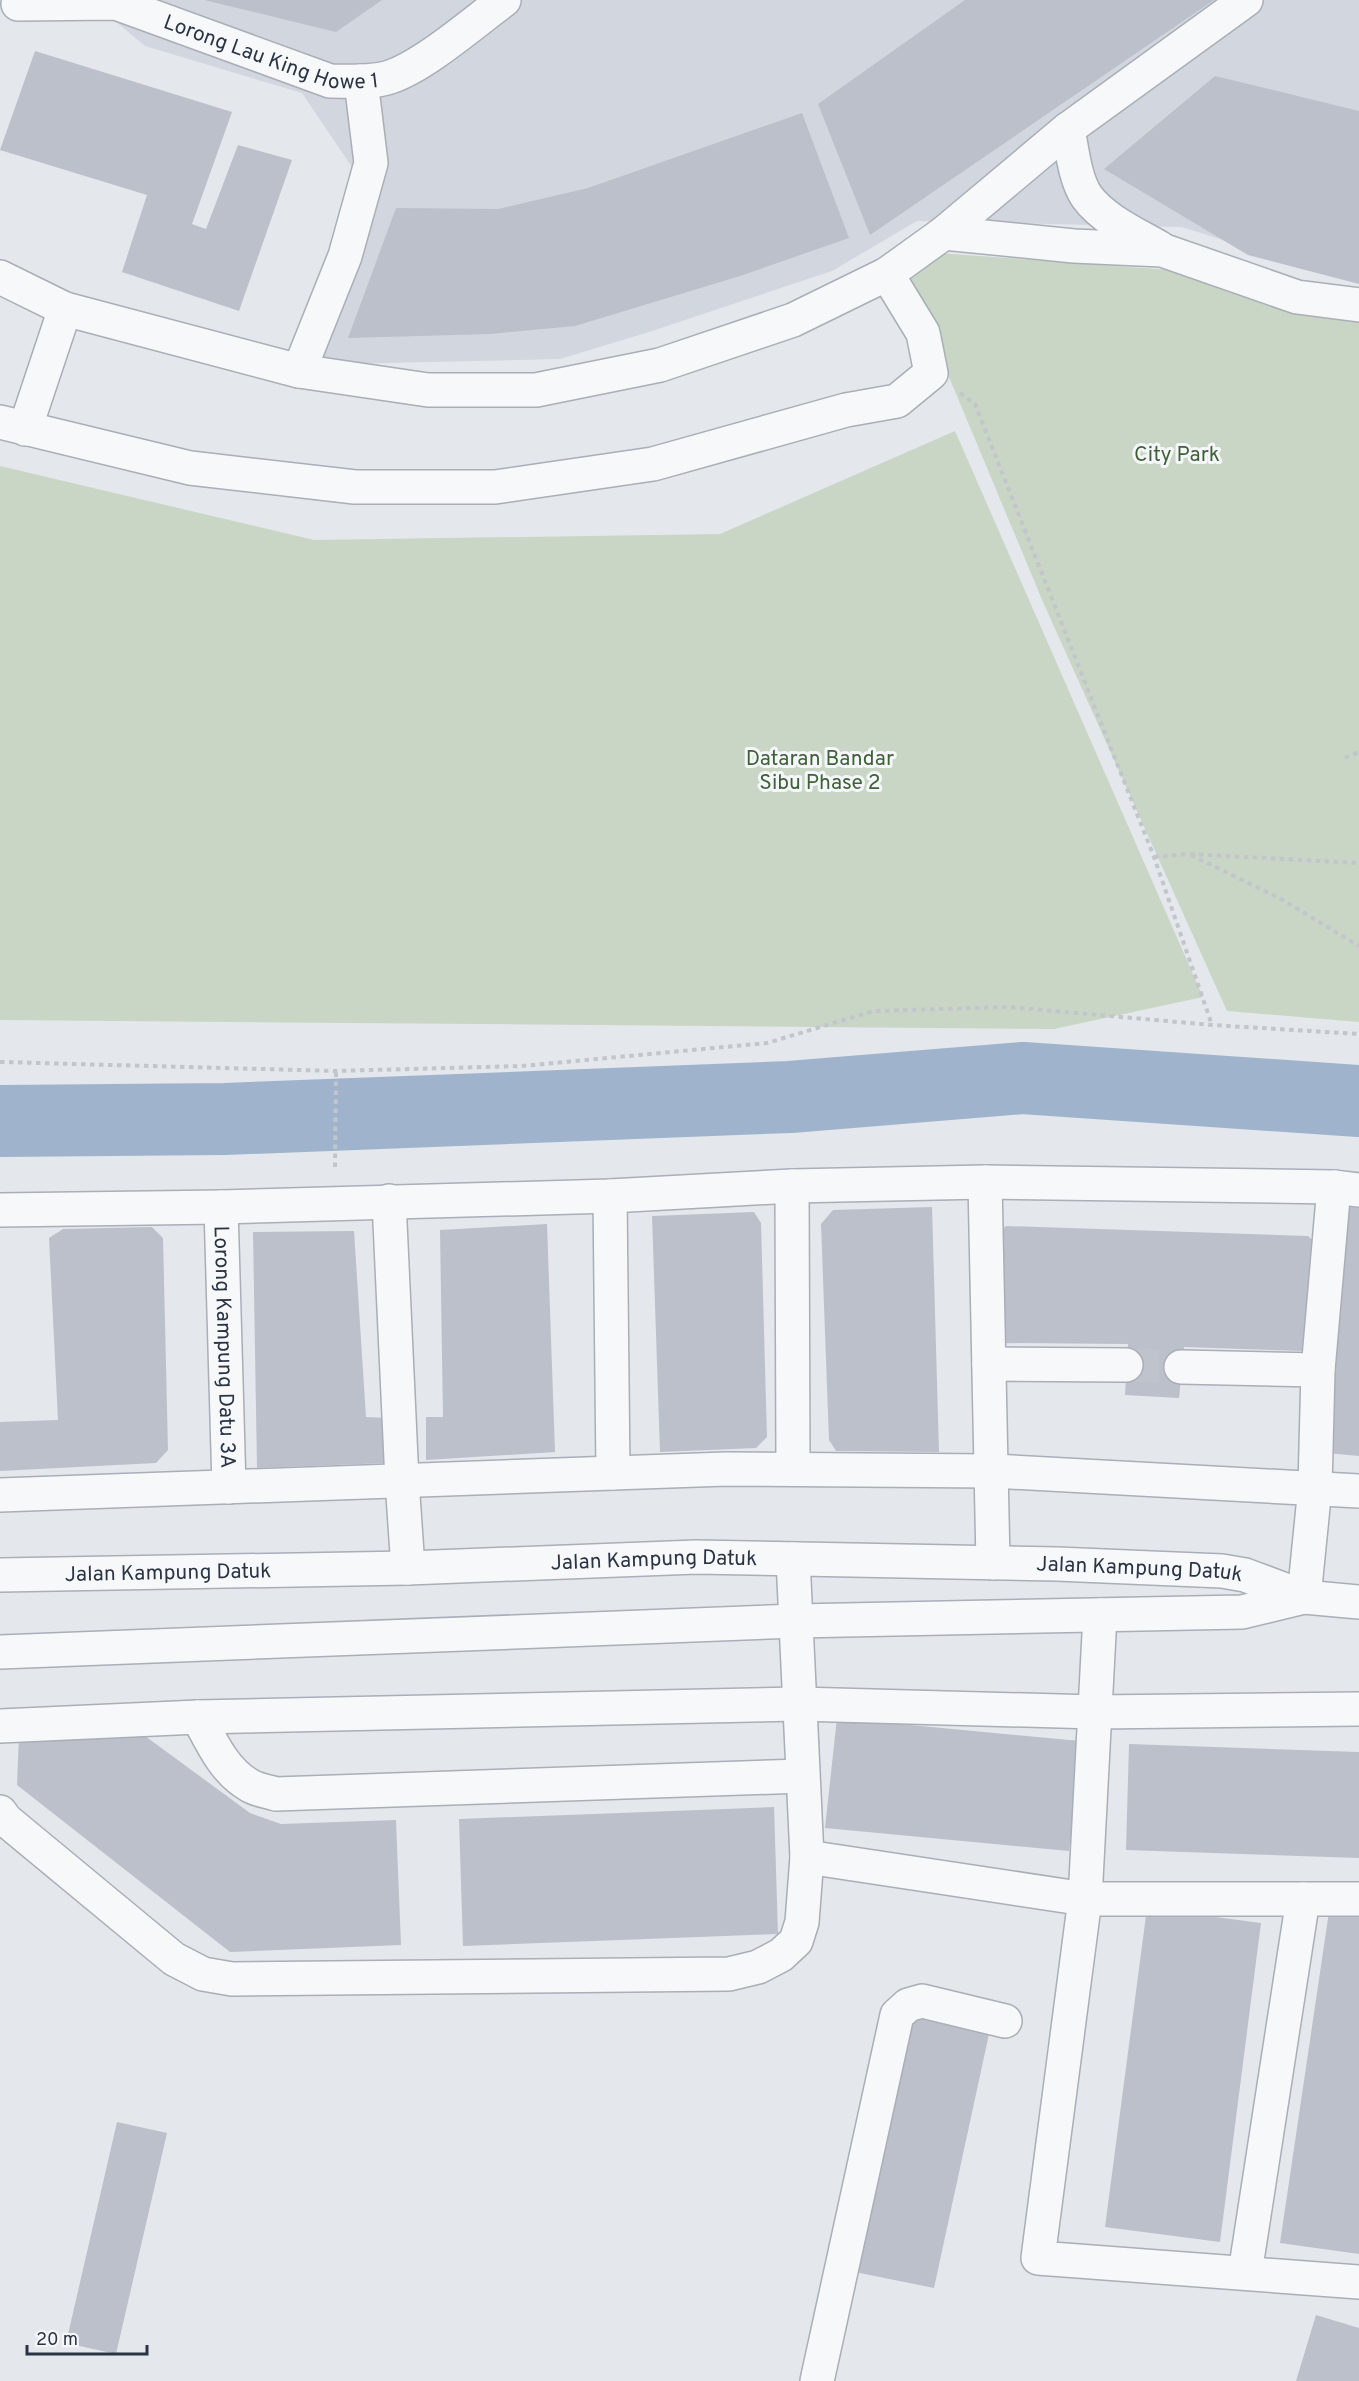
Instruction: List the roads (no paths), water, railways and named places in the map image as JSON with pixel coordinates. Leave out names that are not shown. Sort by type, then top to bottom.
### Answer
[{"type":"street","name":"Lorong Lau King Howe 1","points":[[16,5],[116,3],[330,81],[361,81],[389,78],[420,61],[504,0]]},
{"type":"street","points":[[0,277],[65,309],[299,371],[428,390],[536,390],[660,365],[793,320],[887,274],[944,233],[1068,129],[1246,0]]},
{"type":"street","points":[[299,371],[345,256],[371,163],[361,81]]},
{"type":"street","points":[[1068,129],[1076,167],[1086,196],[1105,214],[1162,250],[1297,297],[1359,305]]},
{"type":"street","points":[[944,233],[1074,246],[1162,250]]},
{"type":"street","points":[[65,309],[12,425],[190,468],[355,487],[495,486],[652,464],[846,410],[897,401],[931,373],[923,333],[887,274]]},
{"type":"street","points":[[986,1182],[993,1563]]},
{"type":"street","points":[[0,1210],[221,1207],[610,1196],[792,1186],[986,1182],[1346,1189],[1318,1370],[1315,1487],[1304,1597]]},
{"type":"street","points":[[792,1186],[793,1469]]},
{"type":"street","points":[[610,1196],[613,1473]]},
{"type":"street","points":[[389,1202],[408,1568]]},
{"type":"street","name":"Lorong Kampung Datu 3A","points":[[221,1207],[229,1487]]},
{"type":"street","points":[[989,1364],[1126,1365]]},
{"type":"street","points":[[1181,1366],[1318,1370]]},
{"type":"street","points":[[0,1495],[726,1469],[993,1471],[1359,1491]]},
{"type":"street","name":"Jalan Kampung Datuk","points":[[0,1575],[408,1568],[696,1557],[993,1563],[1222,1571],[1245,1575],[1304,1597],[1359,1602]]},
{"type":"street","points":[[0,1812],[6,1820],[174,1959],[203,1974],[232,1979],[729,1974],[758,1967],[781,1955],[796,1941],[802,1922],[807,1857],[792,1559]]},
{"type":"street","name":"Jalan Kampung Datuk","points":[[0,1652],[796,1621],[1242,1612],[1304,1597]]},
{"type":"street","points":[[1100,1615],[1085,1899],[1038,2258],[1359,2282]]},
{"type":"street","points":[[0,1726],[198,1717],[799,1704],[1095,1712],[1359,1709]]},
{"type":"street","points":[[198,1717],[214,1747],[233,1772],[249,1786],[276,1794],[802,1776]]},
{"type":"street","points":[[807,1857],[1085,1899],[1359,1899]]},
{"type":"street","points":[[1245,2273],[1303,1899]]},
{"type":"street","points":[[817,2381],[897,2015],[908,2005],[922,2001],[1005,2021]]},
{"type":"waterway","points":[[0,1121],[225,1119],[790,1097],[1023,1078],[1359,1101]]},
{"type":"tunnel","points":[[1126,1365],[1181,1367]]},
{"type":"park label","name":"City Park","points":[[1177,454]]},
{"type":"park label","name":"Dataran Bandar Sibu Phase 2","points":[[820,770]]}]
